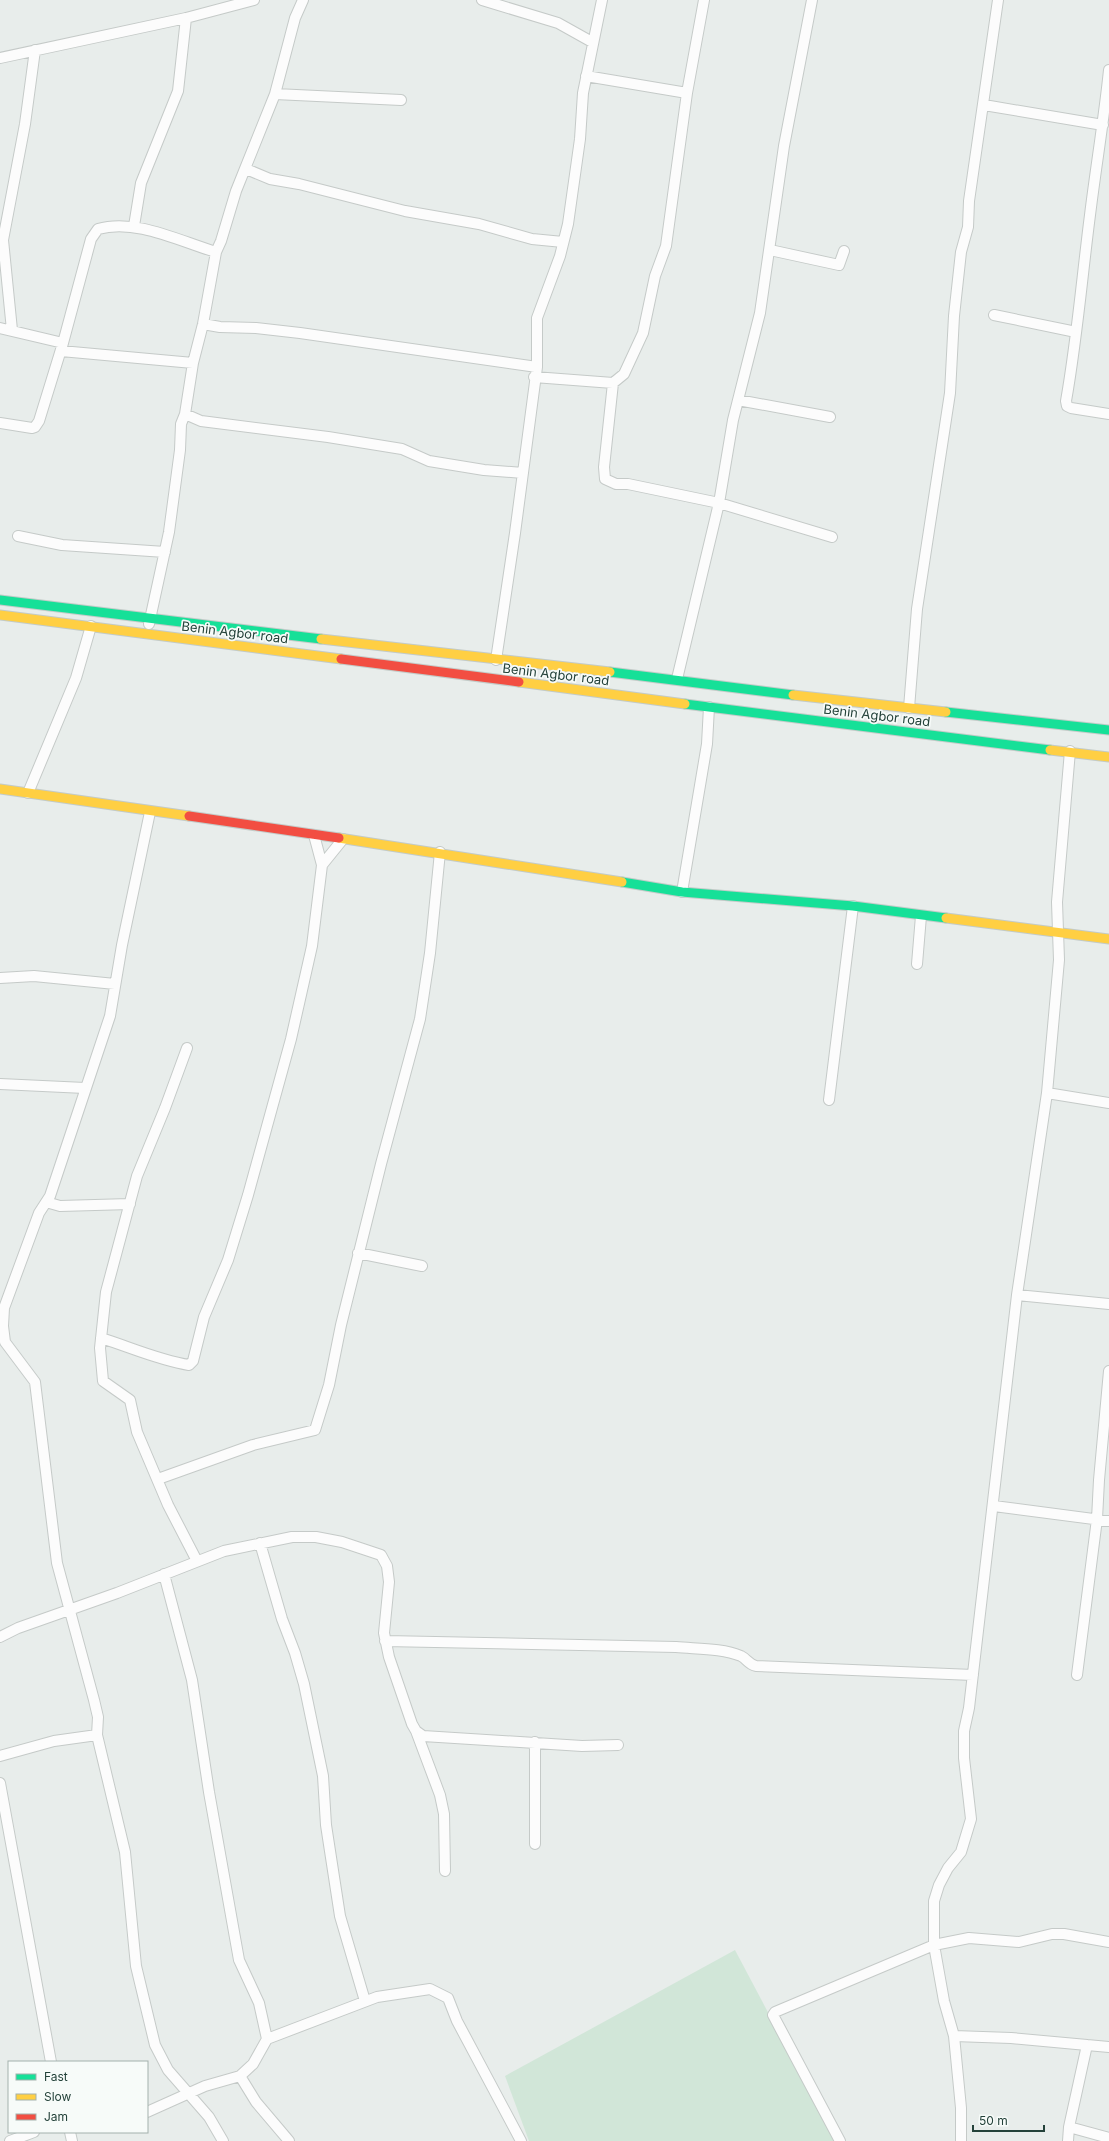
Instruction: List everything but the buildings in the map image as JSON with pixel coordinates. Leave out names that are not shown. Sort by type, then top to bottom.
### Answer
[{"type":"main road","name":"Benin Agbor road","points":[[0,600],[496,660],[676,679],[729,688],[1109,730]]},
{"type":"main road","name":"Benin Agbor road","points":[[0,615],[709,707],[1109,757]]},
{"type":"main road","points":[[0,789],[150,812],[440,852],[682,892],[853,906],[922,916],[1057,931],[1109,939]]},
{"type":"street","points":[[0,58],[186,18],[254,0]]},
{"type":"street","points":[[482,0],[558,23],[592,42]]},
{"type":"street","points":[[496,660],[523,473],[534,377],[537,367],[537,318],[568,224],[586,76],[602,0]]},
{"type":"street","points":[[534,377],[613,383],[624,374],[643,333],[655,276],[666,246],[687,93],[704,0]]},
{"type":"street","points":[[676,679],[719,503],[726,453],[760,313],[784,146],[812,0]]},
{"type":"street","points":[[909,708],[917,609],[950,393],[954,316],[961,252],[968,227],[968,201],[984,105],[998,0]]},
{"type":"street","points":[[148,634],[149,619],[165,552],[179,462],[181,424],[185,414],[193,363],[203,324],[216,252],[221,241],[236,191],[246,169],[257,135],[275,94],[295,18],[302,1]]},
{"type":"street","points":[[134,226],[141,183],[178,91],[186,18]]},
{"type":"street","points":[[12,330],[3,240],[25,124],[35,50]]},
{"type":"street","points":[[1109,70],[1104,125],[1090,214],[1066,401],[1067,406],[1071,408],[1109,414]]},
{"type":"street","points":[[586,76],[687,93]]},
{"type":"street","points":[[275,94],[401,100]]},
{"type":"street","points":[[984,105],[1104,125]]},
{"type":"street","points":[[246,169],[270,179],[299,184],[404,211],[479,224],[532,239],[563,242]]},
{"type":"street","points":[[0,423],[32,428],[35,426],[62,347],[94,232],[98,229],[118,225],[134,226],[216,252]]},
{"type":"street","points":[[770,250],[840,265],[844,251]]},
{"type":"street","points":[[994,315],[1076,332]]},
{"type":"street","points":[[203,324],[220,327],[256,328],[300,333],[537,367]]},
{"type":"street","points":[[0,328],[12,330],[62,347],[193,363]]},
{"type":"street","points":[[613,383],[604,467],[606,479],[616,484],[628,484],[719,503],[832,537]]},
{"type":"street","points":[[738,400],[830,417]]},
{"type":"street","points":[[185,414],[201,421],[320,436],[402,449],[429,461],[484,470],[523,473]]},
{"type":"street","points":[[18,536],[62,545],[165,552]]},
{"type":"street","points":[[28,793],[76,678],[91,626]]},
{"type":"street","points":[[682,892],[707,744],[709,707]]},
{"type":"street","points":[[961,2141],[961,2108],[954,2036],[944,2001],[934,1945],[936,1896],[948,1868],[961,1852],[971,1819],[964,1758],[964,1731],[973,1675],[994,1506],[1017,1295],[1047,1093],[1059,960],[1057,902],[1070,751]]},
{"type":"street","points":[[150,812],[115,984],[110,1016],[46,1202],[39,1213],[4,1308],[3,1326],[5,1342],[35,1382],[57,1563],[71,1608],[98,1717],[97,1735],[125,1852],[136,1966],[152,2038],[159,2056],[188,2093],[198,2102],[223,2141]]},
{"type":"street","points":[[101,1338],[138,1350],[153,1357],[189,1365],[193,1361],[204,1316],[228,1260],[248,1195],[291,1039],[312,946],[322,865],[314,835]]},
{"type":"street","points":[[322,865],[343,839]]},
{"type":"street","points":[[158,1479],[253,1445],[315,1430],[329,1385],[358,1253],[420,1019],[430,953],[440,852]]},
{"type":"street","points":[[829,1100],[853,906]]},
{"type":"street","points":[[917,964],[922,916]]},
{"type":"street","points":[[0,978],[34,976],[115,984]]},
{"type":"street","points":[[187,1048],[165,1108],[137,1176],[106,1292],[101,1338],[103,1381],[130,1400],[137,1432],[158,1479],[168,1506],[197,1561]]},
{"type":"street","points":[[0,1084],[85,1088]]},
{"type":"street","points":[[1047,1093],[1109,1103]]},
{"type":"street","points":[[46,1202],[60,1206],[130,1204]]},
{"type":"street","points":[[358,1253],[422,1266]]},
{"type":"street","points":[[1017,1295],[1109,1304]]},
{"type":"street","points":[[1077,1675],[1097,1519],[1109,1371]]},
{"type":"street","points":[[994,1506],[1109,1521]]},
{"type":"street","points":[[0,1637],[18,1628],[224,1551],[260,1543],[292,1537],[316,1537],[361,1547],[381,1555],[387,1566],[389,1582],[384,1620],[385,1641],[395,1674],[440,1795],[444,1814],[445,1871]]},
{"type":"street","points":[[260,1543],[282,1619],[296,1653],[304,1684],[323,1776],[326,1825],[340,1916],[365,2001]]},
{"type":"street","points":[[164,1574],[192,1680],[209,1792],[239,1960],[259,2003],[267,2039]]},
{"type":"street","points":[[385,1641],[676,1647],[722,1651],[742,1657],[750,1665],[756,1666],[973,1675]]},
{"type":"street","points":[[416,1731],[423,1736],[430,1738],[535,1742],[582,1746],[618,1746]]},
{"type":"street","points":[[0,1756],[54,1741],[97,1735]]},
{"type":"street","points":[[535,1742],[535,1844]]},
{"type":"street","points":[[0,1783],[51,2061]]},
{"type":"street","points":[[840,2141],[774,2014],[775,2012],[934,1945],[960,1939],[1019,1942],[1040,1936],[1064,1934],[1109,1942]]},
{"type":"street","points":[[148,2112],[205,2086],[240,2076],[253,2064],[267,2039],[377,1997],[430,1988],[448,1998],[457,2020],[521,2141]]},
{"type":"street","points":[[954,2036],[1011,2038],[1109,2047]]},
{"type":"street","points":[[1068,2141],[1069,2127],[1087,2046]]},
{"type":"street","points":[[240,2076],[256,2102],[289,2141]]},
{"type":"street","points":[[1069,2127],[1109,2138]]},
{"type":"street","points":[[10,2141],[31,2133]]},
{"type":"green space","points":[[735,1950],[836,2141],[529,2141],[505,2076]]},
{"type":"traffic: fast","points":[[0,600],[321,639]]},
{"type":"traffic: fast","points":[[610,672],[793,695]]},
{"type":"traffic: fast","points":[[685,704],[1050,750]]},
{"type":"traffic: fast","points":[[946,712],[1109,730]]},
{"type":"traffic: fast","points":[[622,882],[682,892],[853,906],[946,918]]},
{"type":"traffic: slow","points":[[0,615],[341,659]]},
{"type":"traffic: slow","points":[[321,639],[610,672]]},
{"type":"traffic: slow","points":[[519,682],[685,704]]},
{"type":"traffic: slow","points":[[793,695],[946,712]]},
{"type":"traffic: slow","points":[[1050,750],[1109,757]]},
{"type":"traffic: slow","points":[[0,789],[189,816]]},
{"type":"traffic: slow","points":[[339,838],[622,882]]},
{"type":"traffic: slow","points":[[946,918],[1109,939]]},
{"type":"traffic: jam","points":[[341,659],[519,682]]},
{"type":"traffic: jam","points":[[189,816],[339,838]]}]
